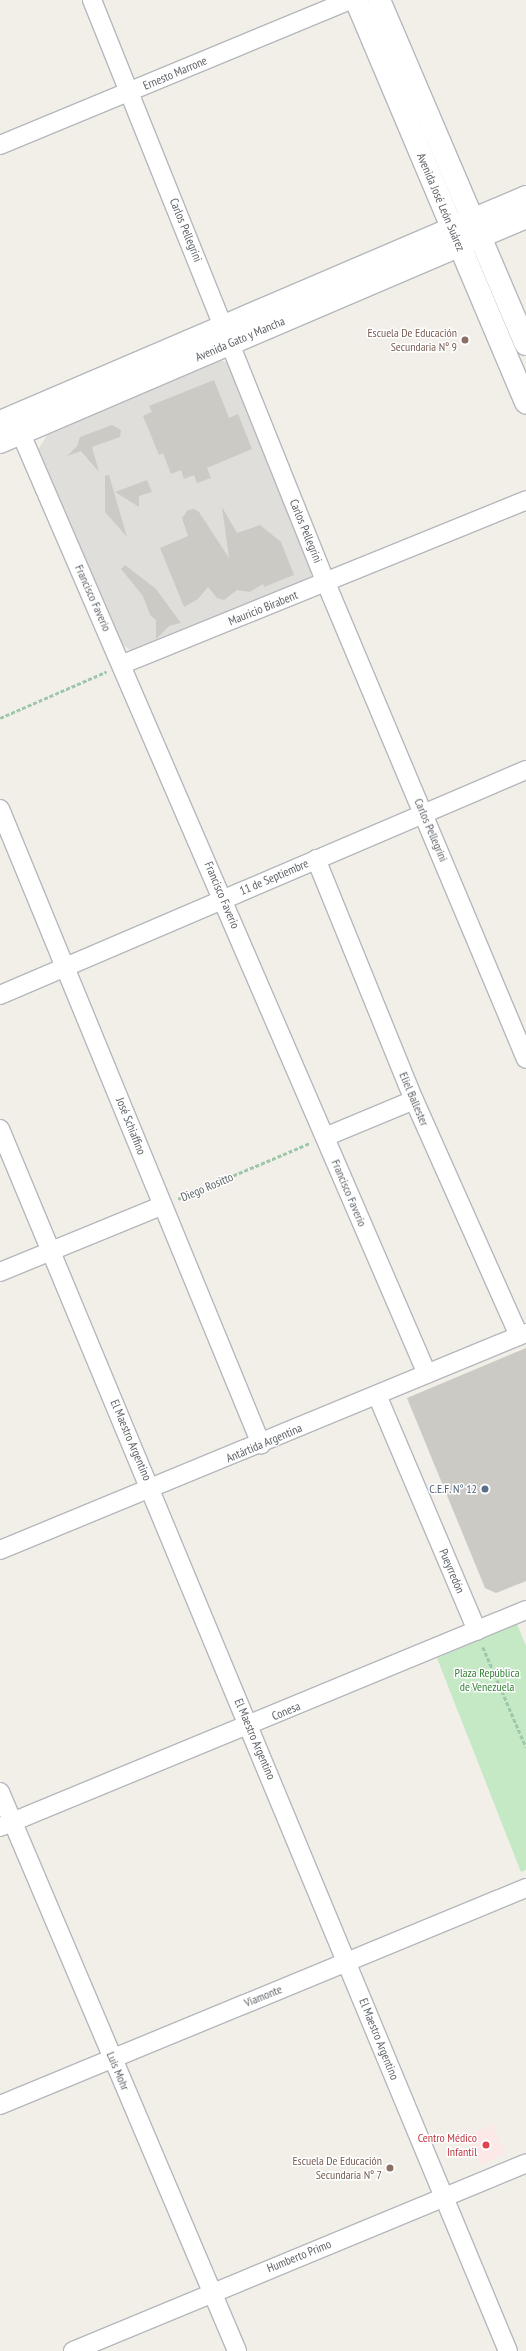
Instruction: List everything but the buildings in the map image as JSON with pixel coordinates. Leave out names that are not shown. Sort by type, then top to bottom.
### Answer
[{"type":"main road","name":"Avenida José León Suárez","points":[[356,0],[526,403]]},
{"type":"main road","name":"Avenida José León Suárez","points":[[379,0],[526,344]]},
{"type":"main road","points":[[476,227],[526,197]]},
{"type":"main road","points":[[476,227],[526,217]]},
{"type":"main road","name":"Avenida Gato y Mancha","points":[[0,442],[11,424],[456,238],[476,227]]},
{"type":"street","name":"Carlos Pellegrini","points":[[92,0],[131,92],[326,582],[525,1055]]},
{"type":"street","name":"Ernesto Marrone","points":[[0,145],[350,0]]},
{"type":"street","name":"Francisco Faverio","points":[[11,424],[123,664],[427,1374]]},
{"type":"street","name":"Mauricio Birabent","points":[[123,664],[526,500]]},
{"type":"street","name":"11 de Septiembre","points":[[0,995],[526,770]]},
{"type":"street","name":"José Schiaffino","points":[[0,809],[261,1444]]},
{"type":"street","name":"Eliel Ballester","points":[[316,859],[414,1100],[522,1335]]},
{"type":"street","points":[[325,1137],[414,1100]]},
{"type":"street","name":"El Maestro Argentino","points":[[0,1129],[50,1252],[152,1489],[508,2351]]},
{"type":"street","points":[[0,1272],[163,1205]]},
{"type":"street","name":"Antártida Argentina","points":[[0,1550],[152,1489],[522,1335]]},
{"type":"street","name":"Pueyrredón","points":[[377,1395],[477,1631]]},
{"type":"street","name":"Conesa","points":[[6,1824],[249,1726],[526,1610]]},
{"type":"street","name":"Luis Mohr","points":[[0,1792],[6,1824],[112,2056],[236,2351]]},
{"type":"street","name":"Viamonte","points":[[0,2105],[112,2056],[348,1962],[526,1888]]},
{"type":"street","name":"Humberto Primo","points":[[73,2351],[212,2292],[526,2163]]},
{"type":"path","points":[[0,718],[123,664]]},
{"type":"path","name":"Diego Rositto","points":[[163,1205],[325,1137]]},
{"type":"path","points":[[477,1631],[526,1747]]},
{"type":"shaded area","points":[[218,359],[230,364],[313,567],[311,577],[132,651],[121,644],[38,450],[50,430]]},
{"type":"shaded area","name":"Centro Médico Infantil","points":[[492,2124],[505,2153],[480,2165],[467,2136]]},
{"type":"green space","name":"Plaza República de Venezuela","points":[[517,1624],[526,1646],[526,1870],[521,1872],[437,1658]]},
{"type":"place","name":"Escuela De Educación Secundaria Nº 9","points":[[465,340]]},
{"type":"place","name":"C.E.F. N° 12","points":[[485,1489]]},
{"type":"place","name":"Centro Médico Infantil","points":[[486,2145]]},
{"type":"place","name":"Escuela De Educación Secundaria Nº 7","points":[[390,2168]]}]
